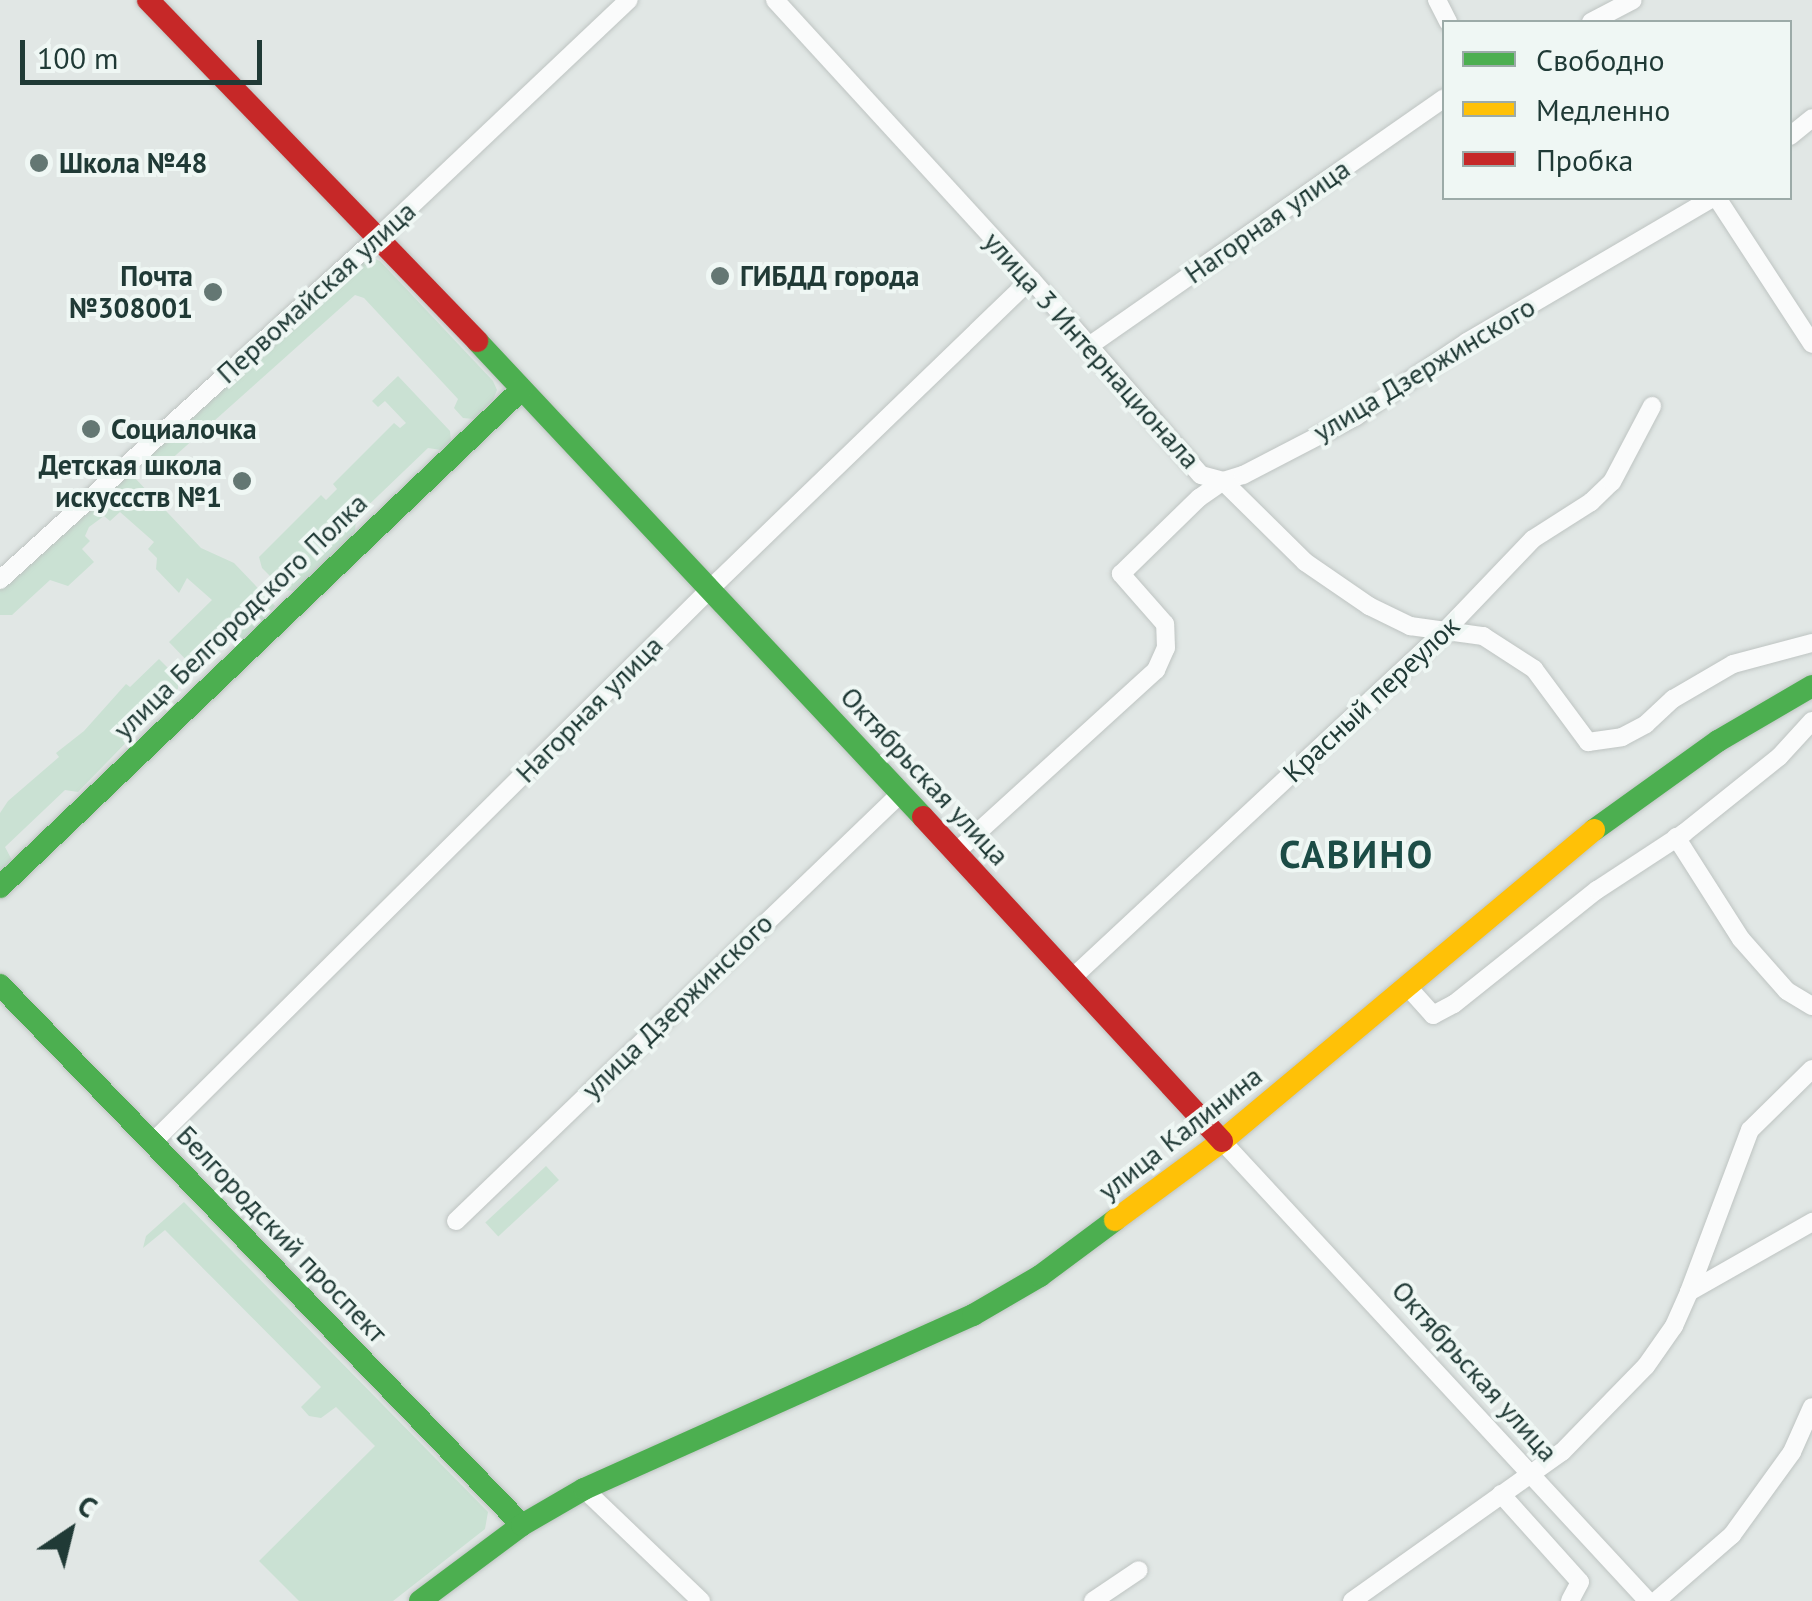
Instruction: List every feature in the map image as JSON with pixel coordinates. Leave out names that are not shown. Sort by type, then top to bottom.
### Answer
[{"type":"main road","name":"Октябрьская улица","points":[[148,0],[711,588],[1222,1141]]},
{"type":"main road","name":"улица Белгородского Полка","points":[[0,887],[522,389]]},
{"type":"main road","name":"улица Калинина","points":[[420,1601],[522,1525],[584,1490],[972,1315],[1040,1276],[1222,1141],[1654,784],[1812,686]]},
{"type":"main road","name":"Белгородский проспект","points":[[0,985],[522,1525]]},
{"type":"street","name":"Первомайская улица","points":[[0,580],[378,236],[629,0]]},
{"type":"street","name":"улица 3 Интернационала","points":[[775,0],[1030,279],[1201,475],[1223,481],[1305,562],[1337,584],[1410,626],[1483,636],[1534,669],[1588,742],[1622,737],[1646,724],[1698,682],[1734,664],[1812,643]]},
{"type":"street","points":[[1597,20],[1627,10]]},
{"type":"street","name":"Нагорная улица","points":[[1090,346],[1442,99]]},
{"type":"street","points":[[1792,134],[1812,118]]},
{"type":"street","name":"улица Дзержинского","points":[[955,853],[1156,670],[1166,648],[1165,624],[1121,574],[1223,481],[1244,476],[1355,417],[1467,342],[1712,200]]},
{"type":"street","points":[[1716,200],[1812,344]]},
{"type":"street","name":"Нагорная улица","points":[[152,1143],[711,588],[1030,279]]},
{"type":"street","name":"Красный переулок","points":[[1071,979],[1445,631],[1533,539],[1591,502],[1612,482],[1652,406]]},
{"type":"street","points":[[1407,986],[1433,1015],[1454,1004],[1597,890],[1676,837],[1780,757],[1812,721]]},
{"type":"street","name":"улица Дзержинского","points":[[456,1221],[900,794]]},
{"type":"street","points":[[1676,837],[1741,939],[1787,991],[1812,1006]]},
{"type":"street","points":[[1352,1601],[1562,1452],[1646,1366],[1674,1326],[1690,1292],[1750,1130],[1812,1069]]},
{"type":"street","name":"Октябрьская улица","points":[[1222,1141],[1648,1601]]},
{"type":"street","points":[[1690,1292],[1812,1222]]},
{"type":"street","points":[[1656,1601],[1732,1536],[1792,1452],[1812,1407]]},
{"type":"street","points":[[584,1490],[701,1601]]},
{"type":"street","points":[[1501,1494],[1580,1582],[1570,1601]]},
{"type":"street","points":[[1093,1601],[1139,1570]]},
{"type":"green space","points":[[370,257],[380,261],[493,381],[497,390],[493,400],[474,419],[463,418],[454,408],[458,399],[364,298],[355,295],[158,471],[147,470],[144,459]]},
{"type":"green space","points":[[398,376],[450,431],[451,442],[441,450],[428,448],[356,517],[355,533],[295,591],[284,590],[262,568],[259,557],[321,495],[326,500],[337,489],[333,484],[394,423],[400,428],[406,423],[385,401],[378,407],[372,401]]},
{"type":"green space","points":[[127,476],[134,477],[201,548],[234,563],[275,606],[247,640],[227,643],[203,667],[192,666],[169,642],[212,600],[187,578],[179,593],[156,569],[157,558],[148,549],[154,542],[120,512],[110,521],[104,516],[89,527],[85,536],[90,541],[82,549],[94,562],[68,586],[50,580],[12,615],[0,615],[0,589]]},
{"type":"green space","points":[[159,659],[178,678],[178,689],[78,792],[65,790],[5,847],[13,862],[0,876],[0,813],[8,801],[59,757],[56,753],[84,731],[126,684],[130,687]]},
{"type":"green space","points":[[546,1166],[559,1180],[498,1237],[485,1223]]},
{"type":"green space","points":[[184,1202],[488,1512],[485,1529],[393,1601],[299,1601],[259,1561],[375,1446],[336,1407],[321,1418],[309,1416],[301,1407],[321,1387],[165,1230],[143,1248],[146,1236]]},
{"type":"traffic: fast","points":[[477,341],[923,817]]},
{"type":"traffic: fast","points":[[0,887],[522,389]]},
{"type":"traffic: fast","points":[[1594,830],[1718,741],[1812,686]]},
{"type":"traffic: fast","points":[[0,985],[522,1525]]},
{"type":"traffic: fast","points":[[420,1601],[522,1525],[584,1489],[973,1315],[1040,1276],[1115,1220]]},
{"type":"traffic: slow","points":[[1115,1220],[1222,1141],[1594,830]]},
{"type":"traffic: jam","points":[[148,0],[477,341]]},
{"type":"traffic: jam","points":[[923,817],[1222,1141]]},
{"type":"place","name":"Школа №48","points":[[39,163]]},
{"type":"place","name":"ГИБДД города","points":[[720,276]]},
{"type":"place","name":"Почта №308001","points":[[213,292]]},
{"type":"place","name":"Социалочка","points":[[91,429]]},
{"type":"place","name":"Детская школа искуссств №1","points":[[242,481]]},
{"type":"district","name":"САВИНО","points":[[1357,854]]}]
